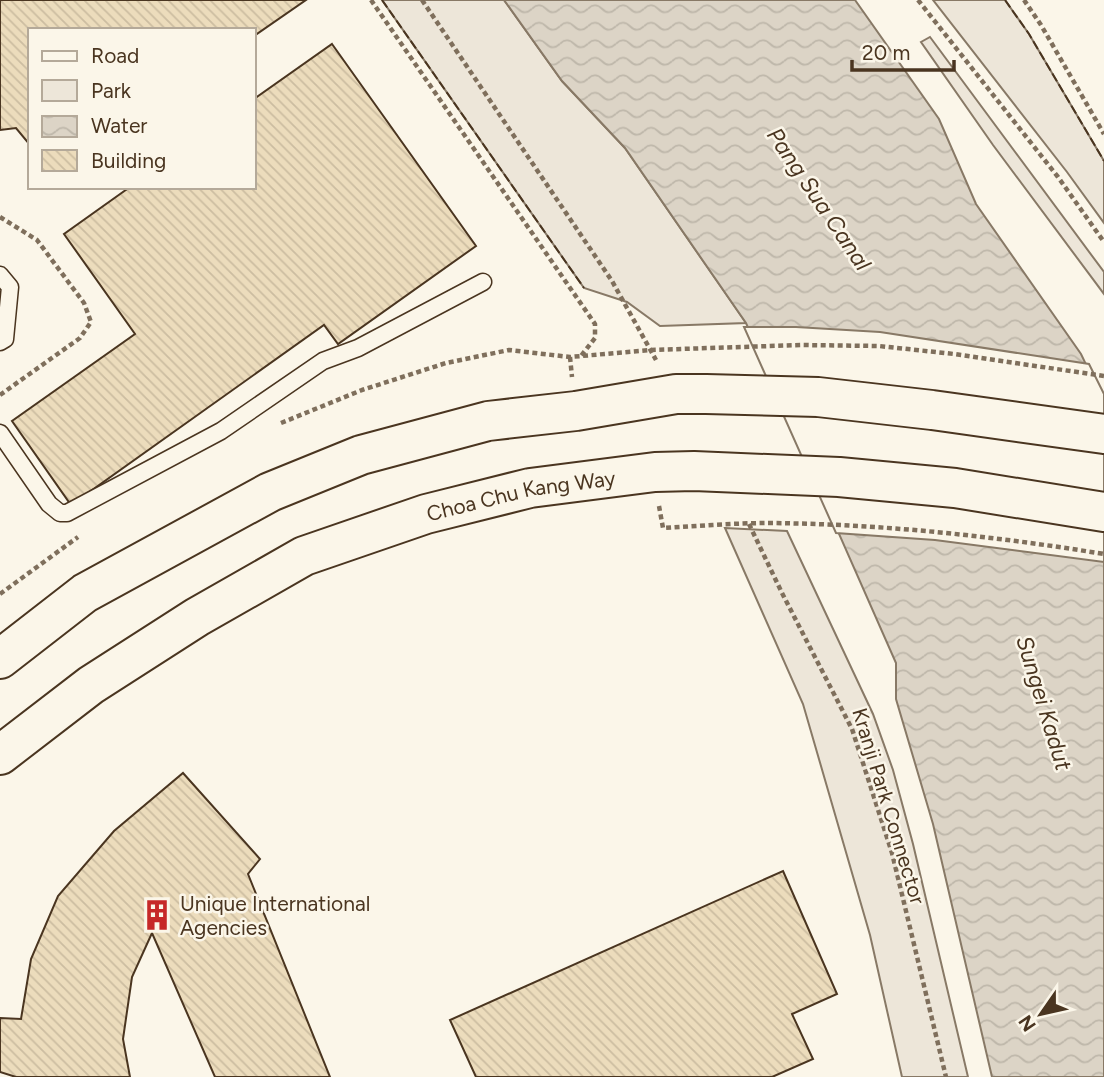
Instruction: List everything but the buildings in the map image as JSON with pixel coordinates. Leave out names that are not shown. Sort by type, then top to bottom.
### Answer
[{"type":"main road","points":[[0,659],[85,593],[270,492],[361,455],[488,421],[576,411],[676,394],[706,394],[818,397],[1104,434]]},
{"type":"main road","name":"Choa Chu Kang Way","points":[[0,755],[91,685],[197,617],[304,556],[426,514],[530,488],[654,472],[744,473],[839,477],[955,488],[1104,512]]},
{"type":"lane","points":[[0,275],[10,287],[5,338],[0,342]]},
{"type":"lane","points":[[0,433],[49,504],[60,513],[67,513],[221,431],[323,362],[358,348],[482,282]]},
{"type":"path","points":[[372,0],[595,324],[595,338],[581,356]]},
{"type":"path","points":[[422,0],[611,281],[650,350]]},
{"type":"path","points":[[918,0],[1058,177],[1104,242]]},
{"type":"path","points":[[1024,0],[1041,24],[1104,134]]},
{"type":"path","points":[[0,217],[37,240],[84,303],[91,322],[80,338],[0,395]]},
{"type":"path","points":[[276,425],[362,390],[446,363],[509,351],[570,357],[650,350],[801,345],[879,346],[1104,376]]},
{"type":"path","points":[[663,528],[768,523],[841,525],[936,531],[1104,554]]},
{"type":"path","name":"Kranji Park Connector","points":[[750,524],[852,729],[892,853],[946,1077]]},
{"type":"path","points":[[0,594],[86,532]]},
{"type":"green space","points":[[382,0],[504,0],[562,81],[625,148],[746,323],[660,326],[627,302],[584,288]]},
{"type":"green space","points":[[933,0],[1005,0],[1029,34],[1104,161],[1104,223],[1067,172]]},
{"type":"green space","points":[[930,37],[1104,272],[1104,294],[993,145],[921,42]]},
{"type":"green space","points":[[725,528],[787,531],[873,714],[893,770],[913,844],[968,1077],[902,1077],[870,935],[803,704]]},
{"type":"water","points":[[504,0],[855,0],[939,119],[976,204],[1081,354],[1104,402],[1104,1077],[992,1077],[933,824],[896,699],[896,663],[746,323],[625,148],[562,81]]},
{"type":"pier","points":[[744,327],[880,332],[1089,364],[1104,394],[1104,562],[935,540],[836,533]]},
{"type":"fence","points":[[382,0],[584,288]]},
{"type":"fence","points":[[1005,0],[1029,34],[1104,161]]},
{"type":"place","name":"Unique International Agencies","points":[[157,915]]},
{"type":"water label","name":"Pang Sua Canal","points":[[819,199]]},
{"type":"water label","name":"Sungei Kadut","points":[[1044,703]]}]
